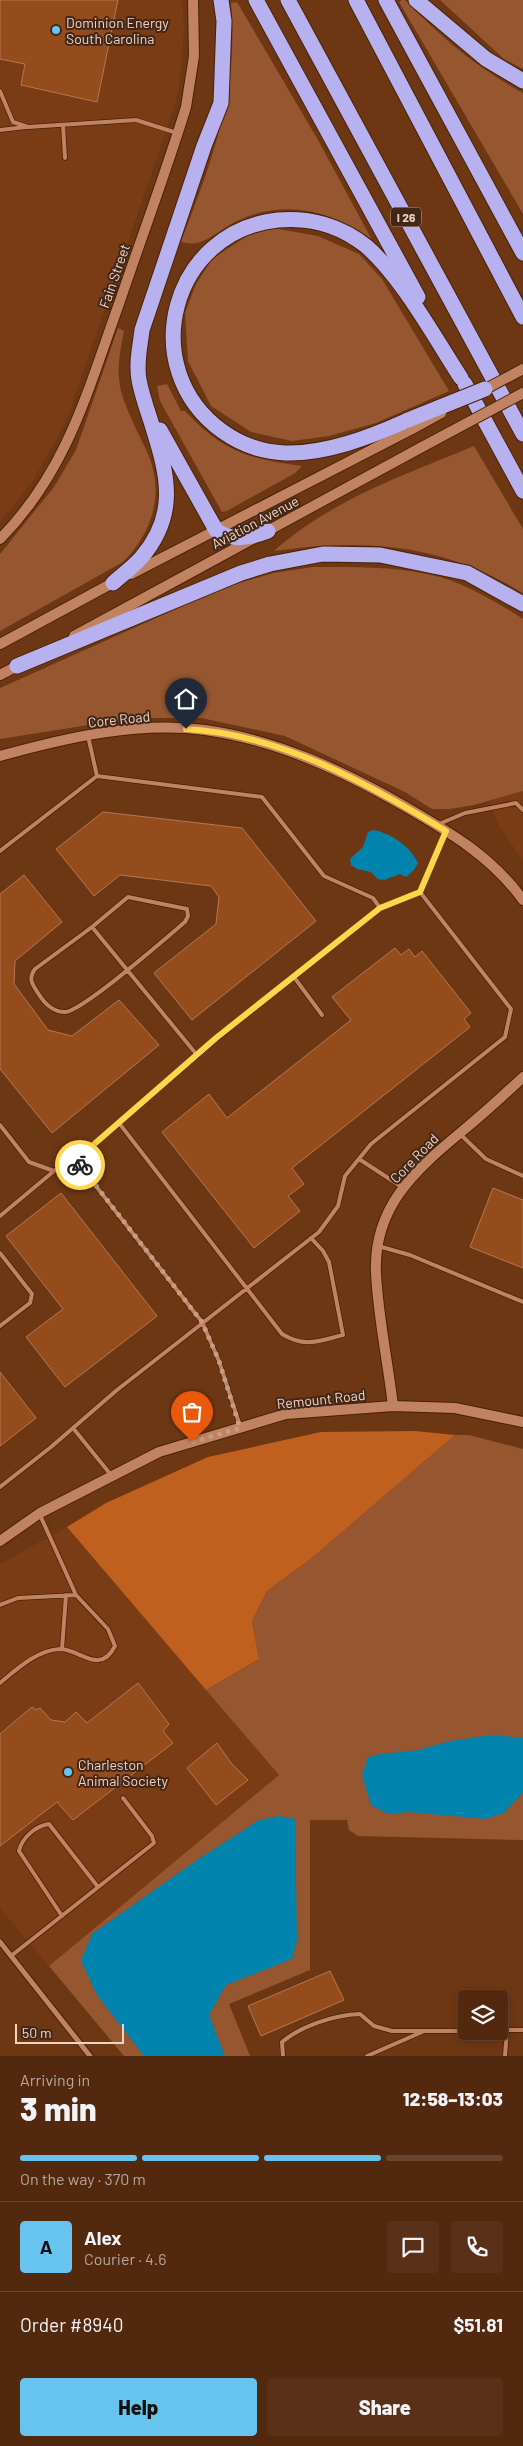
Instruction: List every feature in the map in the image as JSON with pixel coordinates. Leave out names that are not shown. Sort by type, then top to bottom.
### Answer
[{"type":"highway","points":[[112,583],[144,554],[156,535],[164,512],[168,485],[139,379],[138,359],[142,330],[204,146],[221,103],[224,21],[221,0]]},
{"type":"highway","points":[[256,0],[523,491]]},
{"type":"highway","name":"I 26","points":[[288,0],[523,434]]},
{"type":"highway","points":[[356,0],[523,317]]},
{"type":"highway","points":[[386,0],[523,253]]},
{"type":"highway","points":[[416,0],[486,59],[523,81]]},
{"type":"highway","points":[[461,378],[383,263],[366,246],[346,233],[315,221],[285,220],[265,222],[238,231],[212,247],[191,272],[175,314],[172,341],[174,357],[182,383],[195,406],[207,419],[230,437],[268,451],[301,453],[327,449],[410,424],[485,389]]},
{"type":"highway","points":[[148,412],[216,530],[224,536],[233,538],[256,536],[268,531]]},
{"type":"highway","points":[[17,666],[241,574],[270,564],[323,554],[380,554],[467,572],[523,604]]},
{"type":"street","name":"Fain Street","points":[[0,540],[35,500],[68,442],[186,106],[194,56],[193,0]]},
{"type":"street","points":[[485,389],[523,369]]},
{"type":"street","name":"Aviation Avenue","points":[[0,675],[523,393]]},
{"type":"street","name":"Aviation Avenue","points":[[0,644],[112,583],[216,530],[410,424]]},
{"type":"street","name":"Core Road","points":[[0,756],[88,736],[142,729],[204,730],[265,744],[295,753],[342,774],[446,831],[488,859],[523,900]]},
{"type":"street","name":"Core Road","points":[[393,1406],[376,1273],[378,1246],[385,1220],[402,1187],[433,1155],[521,1082]]},
{"type":"street","name":"Remount Road","points":[[0,1541],[40,1513],[160,1452],[286,1414],[393,1406],[455,1408],[523,1422]]},
{"type":"street","points":[[0,1942],[90,2056]]},
{"type":"lane","points":[[0,91],[14,122],[28,127]]},
{"type":"lane","points":[[0,130],[136,120],[178,133]]},
{"type":"lane","points":[[63,124],[65,158]]},
{"type":"lane","points":[[88,736],[96,776]]},
{"type":"lane","points":[[0,852],[96,776],[262,797],[324,876],[373,898],[380,908]]},
{"type":"lane","points":[[516,802],[523,810]]},
{"type":"lane","points":[[436,825],[465,813],[523,802]]},
{"type":"lane","points":[[0,1216],[54,1171],[84,1153],[197,1055],[380,908],[420,892],[446,831]]},
{"type":"lane","points":[[0,1487],[202,1322],[319,1232],[338,1206],[345,1176],[371,1144],[505,1037],[511,1009],[420,892]]},
{"type":"lane","points":[[128,897],[188,909],[188,916],[185,922],[128,970],[76,1009],[66,1012],[52,1009],[43,1000],[31,982],[31,974],[35,969],[92,927],[128,897]]},
{"type":"lane","points":[[92,927],[197,1055]]},
{"type":"lane","points":[[294,977],[322,1015]]},
{"type":"lane","points":[[119,1123],[282,1334],[293,1341],[309,1344],[343,1335],[329,1262],[323,1250],[311,1238]]},
{"type":"lane","points":[[0,1125],[29,1162],[54,1171]]},
{"type":"lane","points":[[460,1133],[486,1158],[523,1176]]},
{"type":"lane","points":[[74,1158],[202,1322],[219,1361],[240,1428]]},
{"type":"lane","points":[[359,1158],[402,1187]]},
{"type":"lane","points":[[378,1246],[410,1255],[523,1302]]},
{"type":"lane","points":[[0,1253],[32,1294],[30,1303],[0,1326]]},
{"type":"lane","points":[[73,1428],[112,1477]]},
{"type":"lane","points":[[0,1683],[33,1657],[62,1649],[81,1657],[98,1661],[111,1654],[114,1646],[108,1629],[76,1594],[40,1513]]},
{"type":"lane","points":[[0,1605],[18,1598],[76,1594]]},
{"type":"lane","points":[[62,1649],[66,1595]]},
{"type":"lane","points":[[11,1956],[154,1844],[152,1836],[124,1798]]},
{"type":"lane","points":[[62,1916],[19,1851],[21,1841],[42,1825],[49,1824],[98,1887]]},
{"type":"lane","points":[[283,2056],[282,2042],[294,2032],[350,2015],[360,2014],[374,2026],[392,2031],[458,2031]]},
{"type":"lane","points":[[508,2030],[523,2030]]},
{"type":"lane","points":[[367,2056],[425,2031]]},
{"type":"lane","points":[[505,2056],[506,2040]]},
{"type":"shaded area","name":"Dominion Energy South Carolina","points":[[0,0],[182,0],[184,27],[180,83],[174,108],[70,410],[61,431],[33,481],[0,522]]},
{"type":"shaded area","points":[[405,0],[432,26],[476,63],[523,93],[523,214],[399,2]]},
{"type":"shaded area","points":[[440,0],[523,0],[523,69],[504,59]]},
{"type":"shaded area","points":[[237,2],[318,140],[371,238],[369,240],[355,229],[339,221],[323,215],[289,209],[271,210],[254,214],[197,243],[181,242],[213,154],[221,125],[231,66],[231,3]]},
{"type":"shaded area","points":[[273,228],[318,236],[359,254],[382,279],[449,391],[376,423],[329,436],[292,441],[251,432],[211,406],[188,361],[185,313],[196,284],[212,259],[247,236]]},
{"type":"shaded area","points":[[118,328],[124,331],[119,368],[121,391],[153,469],[155,498],[148,526],[142,539],[123,562],[0,631],[0,554],[54,487],[76,450]]},
{"type":"shaded area","points":[[167,384],[181,411],[185,411],[198,425],[224,444],[251,456],[302,466],[295,473],[222,512],[160,401],[157,386]]},
{"type":"shaded area","points":[[474,446],[523,529],[523,593],[463,564],[403,549],[340,545],[274,551],[319,517],[344,503],[369,490]]},
{"type":"shaded area","points":[[313,567],[361,567],[425,573],[472,589],[523,619],[523,791],[474,805],[450,809],[432,809],[405,792],[285,736],[201,718],[133,718],[0,739],[0,688],[223,588],[273,573]]},
{"type":"shaded area","points":[[523,791],[523,861],[497,822],[489,801]]},
{"type":"shaded area","points":[[415,1431],[455,1435],[312,1558],[267,1591],[252,1621],[259,1659],[206,1690],[67,1527],[106,1503],[208,1457],[321,1432]]},
{"type":"shaded area","points":[[455,1435],[469,1435],[523,1449],[523,1840],[358,1836],[349,1830],[347,1820],[310,1820],[310,1970],[229,2004],[250,2056],[124,2056],[49,1966],[279,1775],[206,1690],[259,1659],[252,1621],[267,1591],[312,1558]]},
{"type":"shaded area","points":[[67,1527],[279,1775],[49,1966],[0,1908],[0,1564]]},
{"type":"water","points":[[373,830],[393,837],[415,857],[418,863],[414,870],[406,877],[400,874],[384,880],[378,879],[371,872],[357,869],[351,865],[350,859],[363,847],[368,832]]},
{"type":"water","points":[[492,1735],[523,1738],[523,1792],[504,1813],[485,1819],[409,1812],[388,1814],[371,1805],[362,1775],[368,1757],[418,1750],[450,1741]]},
{"type":"water","points":[[279,1816],[295,1819],[297,1940],[292,1959],[226,1985],[209,2015],[225,2056],[144,2056],[97,1995],[81,1961],[92,1934],[194,1862],[259,1820]]},
{"type":"building","name":"Dominion Energy South Carolina","points":[[0,0],[118,0],[97,102],[21,85],[25,64],[0,59]]},
{"type":"building","points":[[103,812],[242,828],[316,921],[192,1020],[154,973],[216,924],[219,897],[211,886],[120,875],[94,896],[56,849]]},
{"type":"building","points":[[24,875],[62,922],[15,961],[14,984],[48,1030],[72,1036],[119,1000],[159,1045],[52,1133],[0,1069],[0,894]]},
{"type":"building","points":[[395,948],[401,955],[409,949],[415,957],[422,951],[471,1013],[464,1019],[470,1027],[292,1168],[304,1184],[288,1196],[300,1211],[254,1248],[162,1132],[209,1094],[227,1118],[351,1020],[332,997]]},
{"type":"building","points":[[493,1188],[523,1200],[523,1268],[470,1247]]},
{"type":"building","points":[[61,1193],[157,1316],[65,1387],[26,1337],[63,1309],[6,1236]]},
{"type":"building","points":[[0,1372],[36,1418],[0,1446]]},
{"type":"building","name":"Charleston Animal Society","points":[[138,1683],[169,1724],[163,1731],[173,1743],[73,1820],[57,1802],[0,1846],[0,1734],[32,1707],[36,1710],[40,1708],[51,1720],[65,1722],[76,1712],[87,1723]]},
{"type":"building","points":[[217,1743],[231,1763],[248,1780],[216,1805],[187,1768]]},
{"type":"building","points":[[330,1971],[344,2000],[261,2036],[248,2006]]},
{"type":"way so far","points":[[80,1165],[202,1322],[219,1361],[240,1428],[192,1442]]},
{"type":"place","name":"Dominion Energy South Carolina","points":[[56,30]]},
{"type":"place","name":"Charleston Animal Society","points":[[68,1772]]},
{"type":"route","points":[[80,1165],[74,1158],[84,1153],[216,1038],[380,908],[420,892],[446,831],[388,797],[295,753],[231,735],[186,729]]}]
